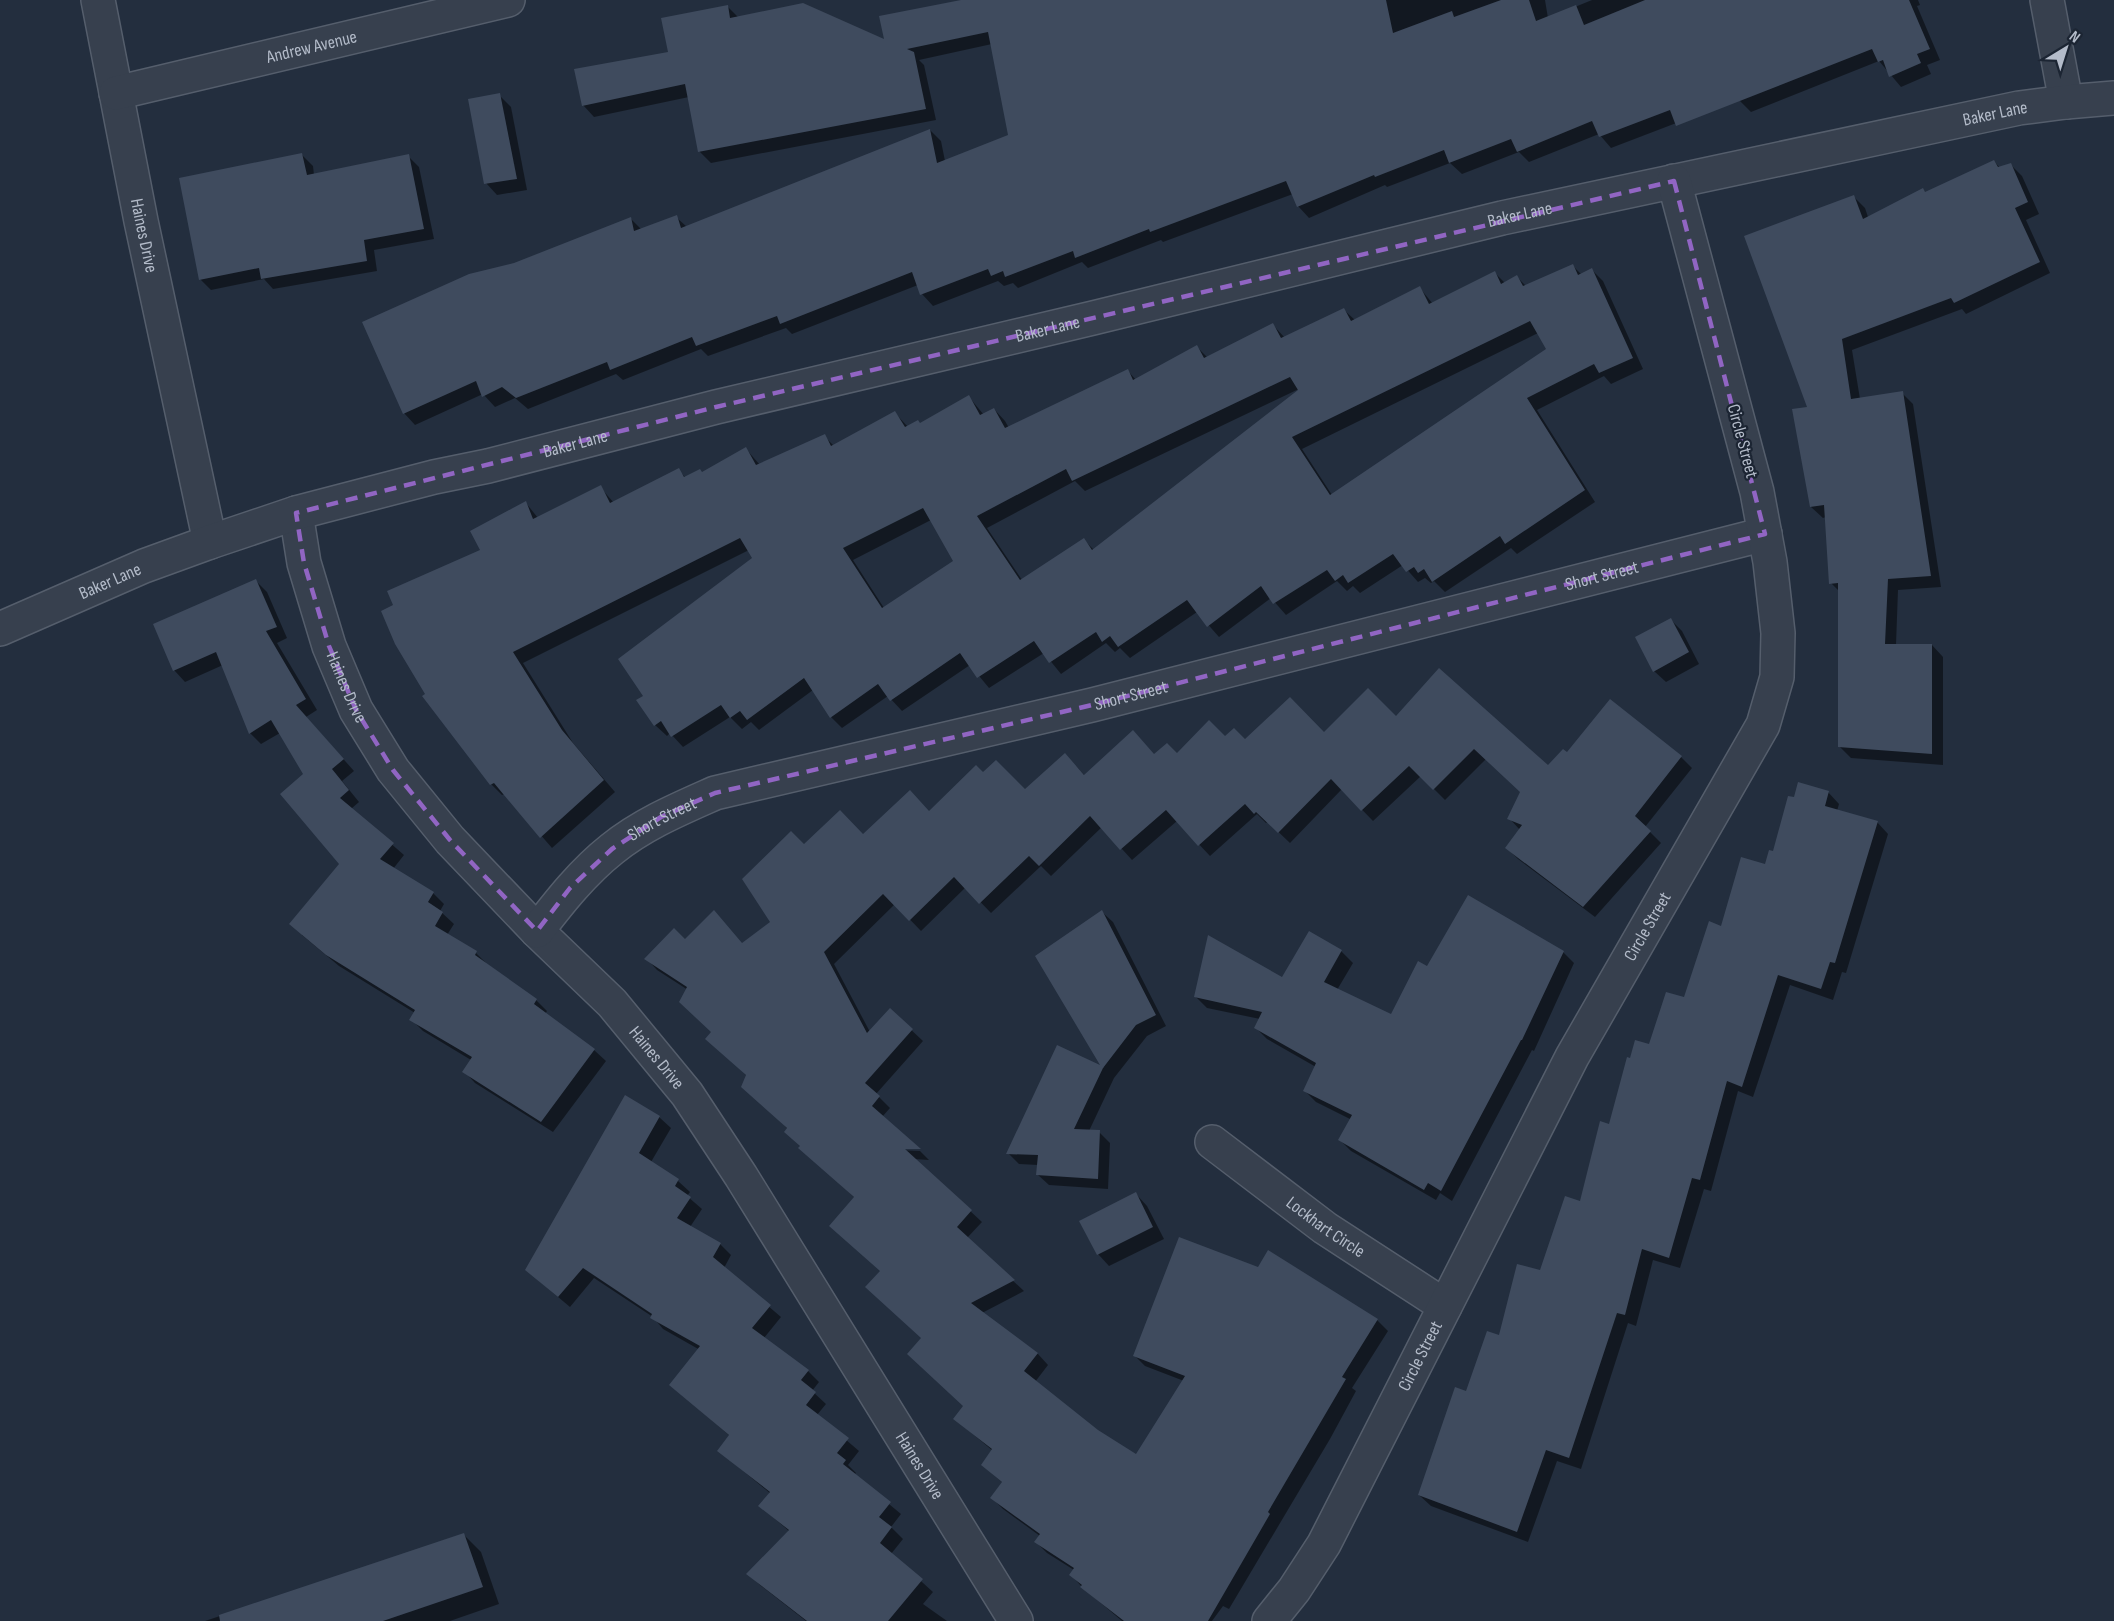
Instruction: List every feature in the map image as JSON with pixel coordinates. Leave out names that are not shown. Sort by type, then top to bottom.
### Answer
[{"type":"street","name":"Haines Drive","points":[[98,0],[141,221],[210,542]]},
{"type":"street","name":"Andrew Avenue","points":[[116,93],[508,0]]},
{"type":"street","points":[[2047,0],[2066,102]]},
{"type":"street","name":"Baker Lane","points":[[0,629],[144,566],[296,513],[716,406],[1093,318],[1502,218],[2019,108],[2114,98]]},
{"type":"street","name":"Circle Street","points":[[1269,1621],[1294,1590],[1323,1544],[1572,1057],[1763,725],[1777,677],[1778,633],[1770,562],[1757,492],[1674,181]]},
{"type":"street","name":"Haines Drive","points":[[296,513],[304,563],[329,646],[356,710],[393,770],[450,840],[537,931],[612,1003],[687,1094],[741,1176],[1016,1621]]},
{"type":"street","name":"Short Street","points":[[537,931],[570,888],[612,849],[661,817],[715,793],[1092,705],[1765,534]]},
{"type":"street","name":"Lockhart Circle","points":[[1212,1142],[1325,1228],[1445,1306]]},
{"type":"highlighted area","points":[[1674,181],[1765,534],[1092,705],[715,793],[661,817],[612,849],[570,888],[537,931],[450,840],[393,770],[356,710],[329,646],[304,563],[296,513],[716,407]]},
{"type":"building","points":[[961,0],[1386,0],[1393,33],[1452,11],[1454,17],[1501,0],[1529,0],[1536,21],[1576,5],[1584,25],[1645,0],[1909,0],[1930,49],[1917,54],[1921,63],[1889,77],[1883,60],[1878,62],[1872,49],[1676,126],[1670,110],[1599,137],[1592,121],[1517,152],[1511,139],[1449,163],[1444,150],[1375,177],[1374,175],[1297,207],[1286,181],[1150,232],[1149,229],[1075,258],[1073,251],[1005,277],[1003,271],[991,276],[988,269],[920,295],[912,272],[780,324],[777,316],[696,346],[692,337],[610,370],[607,362],[516,398],[502,387],[482,397],[476,381],[403,414],[362,322],[469,274],[514,263],[631,217],[634,231],[677,215],[681,228],[930,129],[937,163],[1008,135],[988,32],[907,49],[914,52],[926,109],[698,152],[685,84],[582,106],[574,69],[668,52],[661,18],[728,5],[730,18],[803,3],[884,39],[879,16]]},
{"type":"building","points":[[500,93],[517,179],[484,184],[468,99]]},
{"type":"building","points":[[302,153],[307,175],[409,154],[424,229],[364,240],[367,261],[261,279],[259,268],[199,280],[179,178]]},
{"type":"building","points":[[1994,160],[1998,167],[2011,163],[2028,202],[2015,208],[2040,262],[1954,303],[1951,298],[1842,339],[1851,399],[1903,391],[1931,576],[1888,579],[1885,644],[1932,644],[1932,754],[1838,747],[1838,583],[1829,584],[1824,505],[1810,507],[1792,409],[1807,407],[1744,236],[1854,195],[1863,219],[1923,188],[1925,192]]},
{"type":"building","points":[[1573,264],[1578,275],[1592,268],[1633,358],[1599,373],[1594,364],[1527,398],[1585,490],[1505,544],[1500,536],[1432,582],[1424,569],[1418,573],[1414,567],[1406,572],[1393,554],[1348,583],[1343,575],[1335,581],[1327,570],[1273,604],[1261,586],[1207,627],[1187,600],[1118,647],[1110,636],[1102,642],[1096,632],[1049,663],[1034,641],[977,678],[960,653],[890,701],[878,684],[830,718],[804,678],[747,720],[740,711],[730,718],[721,705],[671,737],[661,721],[654,726],[636,700],[643,696],[618,659],[752,558],[740,538],[513,652],[562,730],[604,780],[540,838],[494,783],[490,785],[422,696],[425,694],[395,644],[381,611],[393,605],[387,591],[480,550],[470,531],[526,501],[533,519],[601,485],[610,503],[679,468],[684,477],[700,469],[702,472],[746,447],[756,465],[825,434],[831,446],[895,411],[905,427],[918,420],[920,423],[969,395],[980,415],[994,408],[1005,428],[1128,369],[1133,380],[1197,345],[1204,358],[1273,323],[1281,338],[1344,308],[1351,321],[1420,286],[1429,304],[1495,271],[1501,284],[1517,275],[1523,286]],"holes":[[[1530,321],[1546,349],[1330,495],[1292,437]],[[1290,377],[1298,390],[1092,550],[1084,538],[1020,580],[977,516],[1066,469],[1072,481]],[[923,508],[953,561],[882,608],[843,548]]]},
{"type":"building","points":[[256,579],[277,627],[266,631],[306,699],[296,705],[344,759],[332,769],[349,790],[340,798],[394,843],[380,859],[434,892],[428,902],[443,912],[435,926],[477,951],[475,955],[537,999],[534,1004],[595,1049],[541,1122],[462,1072],[472,1057],[409,1020],[415,1010],[326,955],[289,924],[339,864],[280,794],[303,774],[271,720],[249,734],[216,652],[173,671],[153,624]]},
{"type":"building","points":[[1671,618],[1689,652],[1653,672],[1635,637]]},
{"type":"building","points":[[1439,668],[1548,765],[1563,749],[1567,752],[1610,699],[1682,756],[1635,816],[1651,831],[1583,907],[1505,848],[1522,825],[1507,819],[1520,792],[1474,749],[1433,790],[1409,766],[1361,811],[1331,779],[1278,833],[1245,804],[1198,846],[1166,810],[1120,850],[1090,816],[1039,866],[1029,856],[979,904],[954,877],[909,921],[883,894],[824,952],[867,1033],[890,1008],[913,1029],[865,1083],[880,1096],[872,1106],[921,1149],[905,1149],[972,1210],[957,1227],[1015,1280],[971,1303],[1038,1353],[1024,1371],[1098,1430],[1136,1454],[1185,1376],[1133,1356],[1179,1237],[1258,1267],[1268,1250],[1378,1319],[1342,1377],[1346,1379],[1268,1512],[1270,1514],[1208,1621],[1124,1621],[1080,1587],[1082,1585],[1069,1575],[1074,1568],[1034,1542],[1040,1534],[990,1498],[1002,1482],[981,1465],[992,1449],[953,1419],[963,1406],[907,1354],[921,1338],[865,1287],[880,1271],[829,1226],[854,1197],[798,1148],[800,1146],[784,1132],[787,1128],[741,1087],[746,1075],[705,1039],[711,1032],[679,1002],[687,987],[644,959],[674,928],[685,939],[714,910],[742,943],[770,922],[742,879],[791,831],[804,844],[840,810],[863,834],[910,790],[929,811],[976,765],[983,772],[996,760],[1025,789],[1065,753],[1084,775],[1133,730],[1154,754],[1167,743],[1177,753],[1209,720],[1225,736],[1234,728],[1245,739],[1290,697],[1324,732],[1368,688],[1396,716]]},
{"type":"building","points":[[1798,782],[1829,791],[1825,806],[1878,821],[1835,963],[1830,962],[1821,989],[1778,975],[1742,1087],[1727,1081],[1700,1180],[1692,1178],[1669,1258],[1642,1249],[1625,1315],[1617,1313],[1569,1458],[1546,1450],[1517,1532],[1418,1495],[1455,1387],[1466,1391],[1487,1331],[1499,1335],[1517,1264],[1540,1270],[1565,1196],[1580,1201],[1600,1121],[1609,1124],[1627,1057],[1630,1058],[1635,1040],[1649,1044],[1666,992],[1684,997],[1709,921],[1721,926],[1741,857],[1765,864],[1769,850],[1773,851],[1788,796],[1794,797]]},
{"type":"building","points":[[1468,895],[1564,951],[1522,1040],[1441,1191],[1428,1183],[1424,1190],[1338,1140],[1352,1115],[1303,1091],[1316,1063],[1254,1028],[1262,1012],[1194,997],[1208,935],[1282,977],[1309,931],[1342,950],[1324,982],[1391,1014],[1418,961],[1427,966]]},
{"type":"building","points":[[1102,910],[1156,1015],[1136,1025],[1103,1068],[1074,1129],[1100,1130],[1098,1179],[1036,1175],[1038,1155],[1006,1154],[1057,1045],[1100,1065],[1035,956]]},
{"type":"building","points":[[625,1095],[660,1116],[639,1153],[679,1179],[675,1186],[691,1197],[677,1218],[721,1243],[713,1257],[771,1305],[752,1328],[809,1370],[801,1380],[816,1392],[806,1405],[849,1438],[837,1453],[846,1460],[843,1464],[891,1502],[879,1517],[892,1527],[880,1543],[923,1579],[888,1621],[807,1621],[746,1574],[789,1530],[758,1506],[770,1492],[717,1451],[729,1435],[669,1385],[700,1346],[650,1318],[652,1314],[583,1268],[558,1297],[525,1270]]},
{"type":"building","points":[[1136,1192],[1153,1227],[1097,1255],[1079,1221]]},
{"type":"building","points":[[464,1533],[483,1587],[383,1621],[220,1621],[219,1615]]}]
